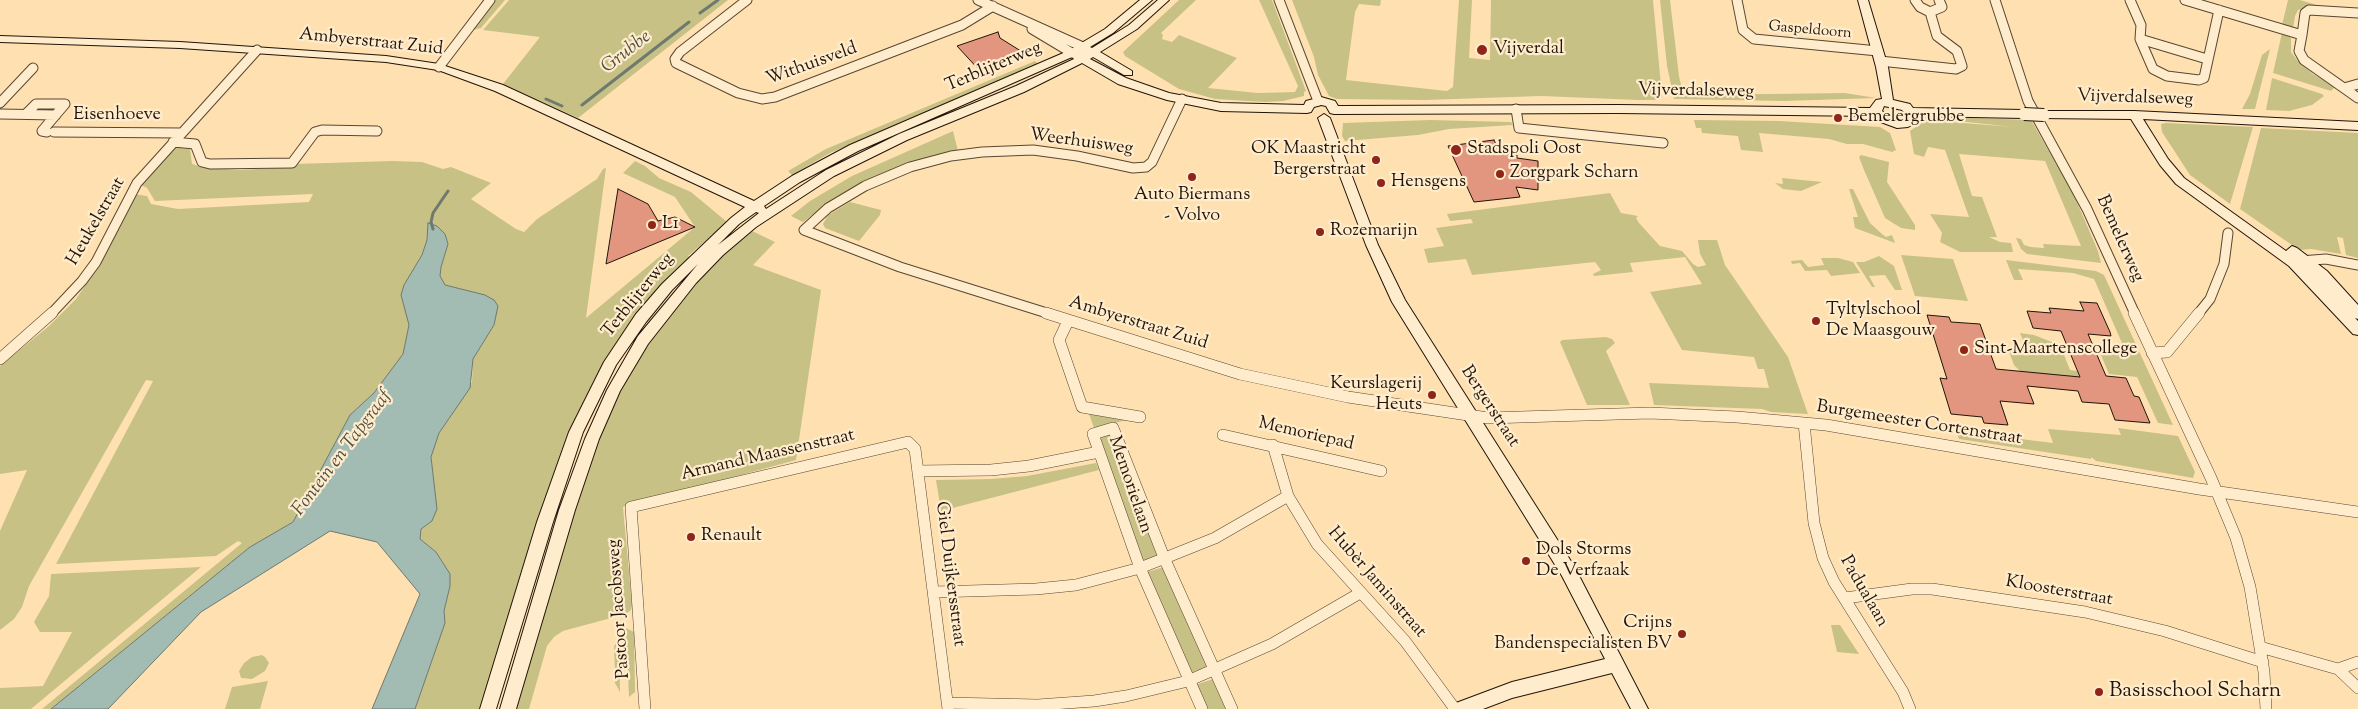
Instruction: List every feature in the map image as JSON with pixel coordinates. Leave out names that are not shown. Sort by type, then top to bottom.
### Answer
[{"type":"main road","name":"Terblijterweg","points":[[1082,53],[1147,0]]},
{"type":"main road","name":"Terblijterweg","points":[[488,709],[576,432],[598,384],[625,339],[667,287],[709,244],[761,210],[863,156],[1020,89],[1082,53],[1133,27],[1164,0]]},
{"type":"main road","points":[[1863,0],[1879,56],[1888,102]]},
{"type":"main road","name":"Ambyerstraat Zuid","points":[[0,39],[135,42],[386,59],[439,67],[498,88],[761,210]]},
{"type":"main road","points":[[1082,53],[1139,88],[1182,99],[1244,109],[1307,109],[1313,116],[1329,114],[1328,102],[1318,101],[1310,104],[1307,109]]},
{"type":"main road","points":[[1888,102],[1901,104],[1911,112],[1911,120],[1900,124],[1887,121],[1876,112],[1876,108],[1879,104],[1888,102]]},
{"type":"main road","name":"Vijverdalseweg","points":[[1329,114],[1516,109],[1876,112]]},
{"type":"main road","name":"Vijverdalseweg","points":[[1911,112],[2140,115],[2358,126]]},
{"type":"main road","name":"Bergerstraat","points":[[1329,114],[1387,280],[1421,340],[1568,571],[1640,709]]},
{"type":"main road","points":[[2140,115],[2164,162],[2180,181],[2327,280],[2358,314]]},
{"type":"main road","name":"Terblijterweg","points":[[508,709],[567,510],[592,439],[614,390],[643,340],[678,295],[761,210]]},
{"type":"main road","points":[[2300,262],[2314,282],[2358,330]]},
{"type":"main road","points":[[1462,709],[1512,690],[1617,664]]},
{"type":"street","points":[[482,0],[490,0]]},
{"type":"street","points":[[439,67],[490,0]]},
{"type":"street","name":"Withuisveld","points":[[747,0],[680,52],[675,60],[676,63],[738,93],[762,99],[775,97],[954,29],[992,6]]},
{"type":"street","points":[[978,0],[1017,18],[1082,53]]},
{"type":"street","points":[[1278,0],[1318,101]]},
{"type":"street","name":"Gaspeldoorn","points":[[1738,0],[1743,30],[1754,39],[1960,68],[1962,66],[1956,51],[1938,36],[1930,12]]},
{"type":"street","points":[[1915,0],[1920,8],[1930,12],[1942,7],[1939,0]]},
{"type":"street","name":"Bemelerweg","points":[[1995,0],[2028,101],[2087,209],[2217,492],[2236,538],[2250,587],[2263,662],[2266,709]]},
{"type":"street","points":[[2130,0],[2141,25],[2140,39],[2153,69],[2167,76],[2204,78],[2219,10]]},
{"type":"street","points":[[2185,0],[2302,34]]},
{"type":"street","points":[[2358,13],[2308,10],[2305,13],[2299,51],[2304,60],[2358,98]]},
{"type":"street","points":[[1017,18],[1082,53]]},
{"type":"street","points":[[2140,39],[2208,59]]},
{"type":"street","name":"Heukelstraat","points":[[0,358],[42,324],[82,281],[96,262],[132,191],[173,142],[257,50]]},
{"type":"street","points":[[0,103],[33,68]]},
{"type":"street","points":[[2344,88],[2358,84]]},
{"type":"street","name":"Weerhuisweg","points":[[804,230],[828,208],[872,182],[910,167],[951,156],[996,151],[1032,150],[1077,156],[1133,168],[1146,167],[1152,162],[1182,99]]},
{"type":"street","name":"Eisenhoeve","points":[[26,114],[36,104],[65,104],[42,130],[50,132],[181,133]]},
{"type":"street","points":[[1516,109],[1519,128],[1663,143]]},
{"type":"street","name":"Eisenhoeve","points":[[0,114],[56,115]]},
{"type":"street","points":[[173,142],[195,144],[202,162],[210,164],[292,163],[315,132],[322,130],[377,131]]},
{"type":"street","name":"Ambyerstraat Zuid","points":[[804,230],[900,267],[1260,380],[1348,397],[1470,415]]},
{"type":"street","points":[[2152,353],[2167,352],[2210,299],[2224,264],[2228,233]]},
{"type":"street","points":[[2300,262],[2326,259],[2358,265]]},
{"type":"street","points":[[1068,320],[1060,340],[1082,406],[1140,417]]},
{"type":"street","name":"Burgemeester Cortenstraat","points":[[1470,415],[1495,418],[1650,413],[1738,417],[1804,423],[1878,433],[2217,492],[2358,512]]},
{"type":"street","name":"Padualaan","points":[[1804,423],[1816,533],[1828,569],[1903,692],[1910,709]]},
{"type":"street","name":"Memorielaan","points":[[1202,709],[1140,568],[1093,434],[1113,428],[1165,560],[1232,709]]},
{"type":"street","name":"Memoriepad","points":[[1223,435],[1381,470]]},
{"type":"street","name":"Armand Maassenstraat","points":[[631,506],[901,443],[908,442],[913,445]]},
{"type":"street","name":"Giel Duijkersstraat","points":[[913,445],[948,706]]},
{"type":"street","name":"Hubèr Jaminstraat","points":[[1273,445],[1288,496],[1317,544],[1405,641],[1455,709]]},
{"type":"street","points":[[918,471],[1020,467],[1099,452]]},
{"type":"street","points":[[934,592],[1036,589],[1076,584],[1140,568],[1165,560],[1216,538],[1288,496]]},
{"type":"street","name":"Pastoor Jacobsweg","points":[[631,506],[645,709]]},
{"type":"street","name":"Kloosterstraat","points":[[1844,598],[1932,588],[2085,612],[2165,631],[2263,662]]},
{"type":"street","points":[[948,706],[1038,705],[1094,701],[1126,696],[1188,680],[1214,671],[1272,644],[1360,593]]},
{"type":"street","points":[[2260,646],[2338,669],[2358,688]]},
{"type":"street","points":[[2338,669],[2358,662]]},
{"type":"shaded area","points":[[495,0],[505,0],[481,28],[473,30]]},
{"type":"shaded area","points":[[509,0],[728,0],[578,118],[503,84],[540,37],[483,30]]},
{"type":"shaded area","points":[[1179,0],[1196,0],[1161,33],[1163,35],[1162,39],[1172,42],[1179,35],[1237,58],[1208,88],[1258,93],[1295,92],[1298,86],[1259,0],[1272,0],[1306,91],[1304,96],[1283,101],[1265,102],[1215,99],[1179,89],[1125,56],[1123,52]]},
{"type":"shaded area","name":"Vijverdal","points":[[1292,0],[1381,0],[1380,6],[1359,4],[1355,12],[1346,80],[1447,91],[1453,87],[1459,0],[1472,0],[1469,58],[1490,60],[1491,0],[1653,0],[1662,96],[1657,100],[1541,96],[1425,100],[1337,99],[1329,96],[1318,75],[1314,57]]},
{"type":"shaded area","points":[[1660,0],[1670,0],[1679,76],[1682,89],[1685,92],[1696,95],[1845,93],[1876,98],[1784,101],[1674,99],[1667,66]]},
{"type":"shaded area","points":[[2288,0],[2300,0],[2327,8],[2310,6],[2298,10],[2293,29],[2282,25]]},
{"type":"shaded area","points":[[2282,33],[2291,38],[2291,52],[2297,60],[2313,74],[2335,87],[2331,91],[2273,73]]},
{"type":"shaded area","points":[[2270,49],[2255,109],[2242,109],[2250,94],[2262,55]]},
{"type":"shaded area","points":[[1035,61],[1039,65],[830,153],[792,175],[788,171],[826,149]]},
{"type":"shaded area","points":[[2272,78],[2324,96],[2312,105],[2289,111],[2266,110]]},
{"type":"shaded area","points":[[1929,118],[2031,120],[2073,193],[2098,251],[2101,263],[2027,254],[2021,249],[2016,238],[2021,239],[2024,245],[2031,247],[2044,248],[2043,244],[2081,246],[2045,161],[1959,154],[1972,196],[1982,197],[1997,237],[1989,237],[2000,242],[2011,243],[2013,252],[1960,252],[1940,242],[1942,233],[1930,214],[1969,217],[1945,150],[1928,147],[1924,157],[1914,154],[1910,131],[1925,120],[2014,127]]},
{"type":"shaded area","points":[[1430,120],[1511,122],[1513,125],[1449,129],[1418,135],[1345,141],[1342,136],[1343,123]]},
{"type":"shaded area","points":[[1694,120],[1779,121],[1880,127],[1890,133],[1896,150],[1892,152],[1863,144],[1847,144],[1829,139],[1759,133],[1763,152],[1741,150],[1738,136],[1702,133],[1701,128],[1696,128]]},
{"type":"shaded area","points":[[2161,124],[2253,127],[2230,204],[2190,175],[2162,132]]},
{"type":"shaded area","points":[[2261,128],[2358,133],[2358,258],[2346,255],[2343,238],[2337,237],[2341,254],[2311,249],[2299,250],[2240,209]]},
{"type":"shaded area","points":[[953,131],[958,151],[910,163],[875,176],[831,201],[803,222],[791,216],[810,201],[852,176]]},
{"type":"shaded area","points":[[171,147],[190,149],[192,164],[206,168],[240,170],[293,167],[294,164],[392,161],[422,162],[443,169],[451,167],[491,183],[471,199],[516,229],[524,232],[537,219],[597,179],[603,169],[606,168],[586,318],[695,227],[675,197],[623,173],[635,161],[645,166],[659,178],[691,192],[727,222],[688,256],[691,258],[603,370],[483,709],[415,709],[445,623],[444,611],[450,586],[450,574],[436,552],[420,539],[421,529],[432,521],[437,509],[431,457],[439,433],[472,382],[473,359],[494,325],[468,291],[445,285],[440,276],[448,244],[445,234],[437,226],[429,223],[427,240],[414,270],[403,304],[408,314],[409,325],[403,354],[374,393],[350,415],[293,522],[250,547],[51,709],[42,709],[242,543],[238,541],[216,556],[56,564],[153,381],[146,380],[29,586],[22,607],[14,619],[0,630],[0,531],[27,470],[0,474],[0,366],[49,326],[76,299],[95,271],[134,194],[147,196],[151,204],[178,209],[309,202],[313,194],[155,201],[147,188],[139,184]]},
{"type":"shaded area","points":[[1861,155],[1889,162],[1887,182],[1915,225],[1915,230],[1901,228],[1885,218],[1859,157]]},
{"type":"shaded area","points":[[1782,178],[1822,182],[1801,191],[1783,189],[1775,183],[1783,184]]},
{"type":"shaded area","points":[[1849,189],[1853,189],[1870,223],[1886,237],[1892,235],[1895,243],[1855,228],[1853,217],[1858,217]]},
{"type":"shaded area","points":[[1610,193],[1621,213],[1638,216],[1636,218],[1639,223],[1660,246],[1682,251],[1698,267],[1706,265],[1700,254],[1698,240],[1717,240],[1725,265],[1788,357],[1808,414],[1771,412],[1762,409],[1654,405],[1649,383],[1769,388],[1764,369],[1758,369],[1754,357],[1682,350],[1650,292],[1702,284],[1685,257],[1630,263],[1633,272],[1594,276],[1593,274],[1601,270],[1595,262],[1472,275],[1466,259],[1428,263],[1424,249],[1444,246],[1436,228],[1473,223],[1471,219],[1450,221],[1447,214]]},
{"type":"shaded area","points":[[850,202],[881,210],[880,215],[859,241],[825,228],[823,224],[828,215]]},
{"type":"shaded area","points":[[750,230],[775,242],[753,265],[821,290],[796,460],[623,507],[631,610],[626,614],[563,631],[554,637],[547,646],[529,709],[514,709],[593,452],[615,397],[645,343],[703,273]]},
{"type":"shaded area","points":[[1901,255],[1953,259],[1968,301],[1915,296]]},
{"type":"shaded area","points":[[1879,256],[1894,266],[1902,290],[1895,290],[1885,275],[1869,276],[1875,287],[1872,287],[1856,262],[1864,262]]},
{"type":"shaded area","points":[[1821,258],[1838,258],[1853,262],[1860,273],[1831,276],[1827,270],[1805,271],[1800,263],[1792,264],[1791,261],[1802,260],[1808,267],[1824,265]]},
{"type":"shaded area","points":[[2006,260],[2096,271],[2104,275],[2173,425],[2158,423],[2137,377],[2109,374],[2098,348],[2125,350],[2094,279],[2073,273],[2018,269],[2023,280],[2014,280]]},
{"type":"shaded area","points":[[2020,333],[2034,335],[2052,342],[2064,355],[2070,370],[2077,371],[2080,377],[2021,372],[2014,365],[2007,346],[2015,350],[2023,349],[2025,345]]},
{"type":"shaded area","points":[[1606,337],[1612,339],[1615,343],[1606,351],[1630,405],[1587,405],[1560,342],[1562,340]]},
{"type":"shaded area","points":[[1088,411],[1127,420],[1094,428]]},
{"type":"shaded area","points":[[2118,428],[2178,436],[2195,472],[2193,478],[2096,461],[2091,457],[2091,459],[1959,439],[1956,431],[2053,443],[2048,429],[2121,435]]},
{"type":"shaded area","points":[[1105,434],[1111,434],[1159,555],[1142,561],[1099,440]]},
{"type":"shaded area","points":[[1096,463],[1099,470],[941,511],[936,480],[1027,476]]},
{"type":"shaded area","points":[[201,567],[31,709],[0,709],[0,688],[43,686],[72,632],[40,632],[34,622],[49,596],[51,574]]},
{"type":"shaded area","points":[[1164,567],[1208,667],[1190,673],[1147,572]]},
{"type":"shaded area","points":[[1831,625],[1840,625],[1859,654],[1837,652]]},
{"type":"shaded area","points":[[626,628],[634,632],[635,692],[629,697]]},
{"type":"shaded area","points":[[619,634],[620,692],[615,683],[614,647]]},
{"type":"shaded area","points":[[262,655],[269,663],[265,671],[252,679],[241,678],[239,671],[244,663],[252,657]]},
{"type":"shaded area","points":[[1213,679],[1227,709],[1206,709],[1195,685]]},
{"type":"shaded area","points":[[268,681],[260,709],[225,709],[232,687]]},
{"type":"water","points":[[428,223],[437,226],[445,234],[448,244],[440,276],[445,285],[485,295],[494,300],[498,306],[494,325],[473,359],[470,388],[439,433],[431,457],[437,509],[432,521],[421,529],[420,539],[436,552],[450,574],[450,586],[444,611],[445,623],[415,709],[372,709],[420,594],[377,542],[330,531],[201,612],[108,709],[51,709],[250,547],[293,522],[350,415],[374,393],[403,354],[409,325],[401,295],[404,285],[422,255],[427,240]]},
{"type":"building","points":[[998,32],[1000,38],[1024,53],[981,72],[957,46]]},
{"type":"building","name":"Zorgpark Scharn","points":[[1494,140],[1500,153],[1517,155],[1517,158],[1538,161],[1538,190],[1516,187],[1520,197],[1474,202],[1448,146]]},
{"type":"building","name":"L1","points":[[618,189],[648,204],[658,221],[675,217],[695,227],[606,264]]},
{"type":"building","name":"Sint-Maartenscollege","points":[[2080,302],[2097,303],[2110,332],[2111,336],[2088,334],[2106,376],[2126,378],[2134,396],[2139,397],[2150,423],[2115,420],[2109,404],[2082,402],[2078,391],[2027,386],[2034,404],[2000,401],[2008,425],[1984,423],[1982,417],[1951,414],[1940,378],[1947,379],[1927,315],[1949,317],[1951,322],[1980,324],[1996,369],[2080,377],[2061,331],[2033,328],[2027,311],[2051,313],[2049,308],[2084,311]]},
{"type":"waterway","name":"Grubbe","points":[[700,13],[718,0]]},
{"type":"waterway","name":"Grubbe","points":[[582,105],[689,22]]},
{"type":"waterway","name":"Grubbe","points":[[546,99],[562,106]]},
{"type":"waterway","name":"Fontein en Tapgraaf","points":[[433,229],[431,222],[433,213],[448,191]]},
{"type":"place","name":"Vijverdal","points":[[1482,50]]},
{"type":"place","name":"Bemelergrubbe","points":[[1838,118]]},
{"type":"place","name":"Stadspoli Oost","points":[[1456,150]]},
{"type":"place","name":"OK Maastricht Bergerstraat","points":[[1376,160]]},
{"type":"place","name":"Zorgpark Scharn","points":[[1500,174]]},
{"type":"place","name":"Auto Biermans - Volvo","points":[[1192,177]]},
{"type":"place","name":"Hensgens","points":[[1381,183]]},
{"type":"place","name":"L1","points":[[652,225]]},
{"type":"place","name":"Rozemarijn","points":[[1320,232]]},
{"type":"place","name":"Tyltylschool De Maasgouw","points":[[1816,321]]},
{"type":"place","name":"Sint-Maartenscollege","points":[[1964,350]]},
{"type":"place","name":"Keurslagerij Heuts","points":[[1432,395]]},
{"type":"place","name":"Renault","points":[[691,537]]},
{"type":"place","name":"Dols Storms De Verfzaak","points":[[1526,561]]},
{"type":"place","name":"Crijns Bandenspecialisten BV","points":[[1682,634]]},
{"type":"place","name":"Basisschool Scharn","points":[[2099,692]]}]
